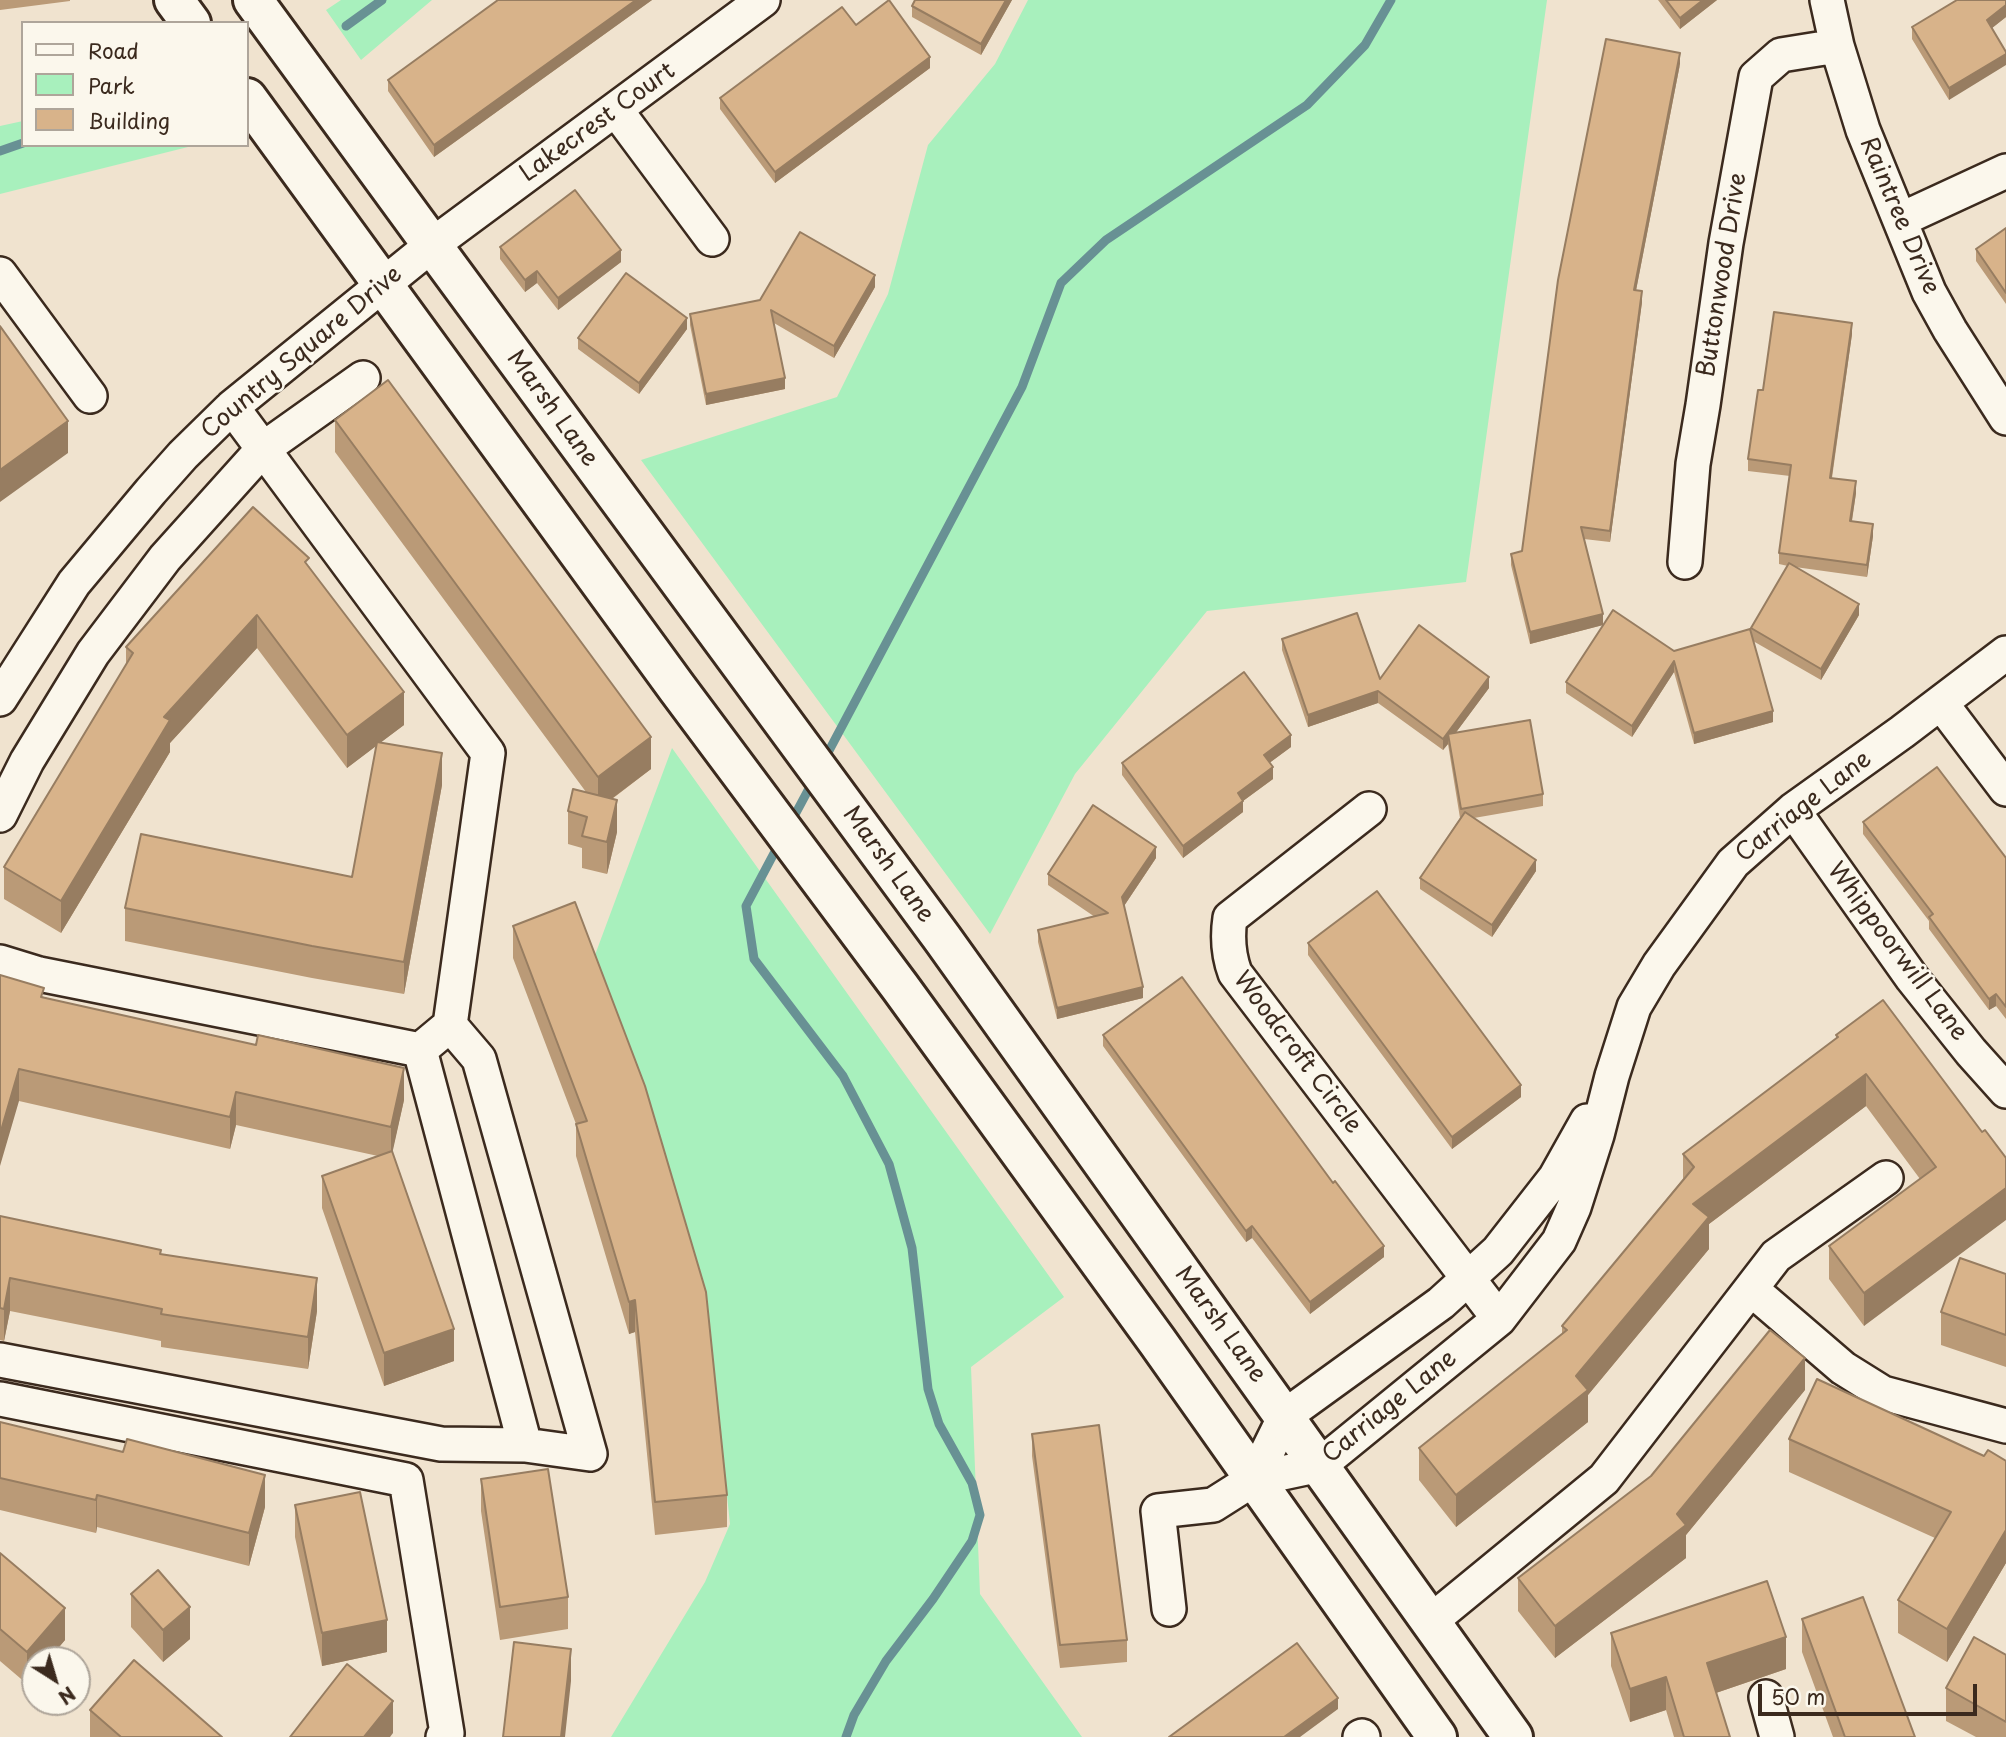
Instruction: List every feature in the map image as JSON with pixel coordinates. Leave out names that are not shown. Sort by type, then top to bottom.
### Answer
[{"type":"main road","points":[[174,0],[190,21]]},
{"type":"main road","name":"Marsh Lane","points":[[254,0],[942,939],[1513,1737]]},
{"type":"main road","points":[[248,99],[677,688],[900,987],[1157,1341],[1437,1737]]},
{"type":"street","name":"Lakecrest Court","points":[[432,245],[764,0]]},
{"type":"street","name":"Raintree Drive","points":[[1827,0],[1837,46],[1863,130],[1928,292],[2006,418]]},
{"type":"street","name":"Buttonwood Drive","points":[[1685,562],[1693,464],[1726,243],[1756,78],[1781,55],[1837,46]]},
{"type":"street","points":[[616,110],[712,239]]},
{"type":"street","points":[[1900,220],[2006,171]]},
{"type":"street","name":"Country Square Drive","points":[[0,699],[74,583],[183,455],[232,407],[432,245]]},
{"type":"street","points":[[0,274],[90,396]]},
{"type":"street","points":[[0,815],[27,761],[93,653],[165,558],[263,449],[363,378]]},
{"type":"street","points":[[232,407],[488,753],[450,1025],[420,1050]]},
{"type":"street","name":"Carriage Lane","points":[[1254,1479],[1320,1465],[1499,1320],[1559,1241],[1574,1208],[1634,1007],[1659,965],[1733,863],[1793,810],[2006,653]]},
{"type":"street","points":[[1941,703],[2006,789]]},
{"type":"street","name":"Woodcroft Circle","points":[[1369,809],[1230,918],[1227,939],[1230,960],[1235,973],[1499,1320]]},
{"type":"street","name":"Whippoorwill Lane","points":[[1793,810],[1912,978],[2006,1091]]},
{"type":"street","points":[[0,962],[38,974],[420,1050]]},
{"type":"street","points":[[0,1360],[441,1444],[525,1445],[590,1454],[479,1059],[450,1025]]},
{"type":"street","points":[[420,1050],[525,1445]]},
{"type":"street","name":"Carriage Lane","points":[[1254,1479],[1285,1416],[1441,1303],[1498,1251],[1555,1178],[1612,1076]]},
{"type":"street","points":[[1431,1621],[1604,1479],[1776,1256],[1886,1178]]},
{"type":"street","points":[[1751,1289],[1843,1368],[1883,1393],[2006,1426]]},
{"type":"street","points":[[0,1399],[406,1480],[447,1733],[443,1737]]},
{"type":"street","points":[[1169,1609],[1158,1511],[1213,1505],[1254,1479]]},
{"type":"street","points":[[1766,1697],[1777,1737]]},
{"type":"green space","points":[[341,0],[432,0],[361,60],[326,10]]},
{"type":"green space","points":[[1028,0],[1547,0],[1466,582],[1207,611],[1075,774],[990,934],[641,460],[837,397],[888,294],[928,145],[995,64]]},
{"type":"green space","points":[[21,121],[21,147],[188,147],[0,194],[0,126]]},
{"type":"green space","points":[[672,748],[1064,1297],[971,1367],[980,1594],[1082,1737],[611,1737],[705,1582],[730,1524],[709,1324],[592,963]]},
{"type":"building","points":[[498,0],[636,0],[434,145],[388,80]]},
{"type":"building","points":[[889,0],[930,57],[775,172],[720,98],[842,7],[856,25]]},
{"type":"building","points":[[915,0],[1006,0],[981,44],[912,6]]},
{"type":"building","points":[[1666,0],[1703,0],[1680,18]]},
{"type":"building","points":[[1957,0],[2006,0],[2006,5],[1987,20],[2006,54],[1949,88],[1912,27]]},
{"type":"building","points":[[1606,39],[1680,53],[1634,290],[1642,291],[1610,531],[1581,527],[1603,614],[1530,632],[1511,554],[1522,551],[1558,280]]},
{"type":"building","points":[[575,190],[621,250],[558,298],[537,271],[525,280],[500,247]]},
{"type":"building","points":[[2006,228],[2006,293],[1976,249]]},
{"type":"building","points":[[800,232],[875,275],[834,346],[771,310],[785,378],[706,394],[690,314],[760,300]]},
{"type":"building","points":[[626,273],[687,318],[639,383],[578,338]]},
{"type":"building","points":[[1774,312],[1852,323],[1830,478],[1856,481],[1850,521],[1873,524],[1867,565],[1779,553],[1791,465],[1748,459],[1758,390],[1763,390]]},
{"type":"building","points":[[0,326],[68,421],[0,470]]},
{"type":"building","points":[[388,380],[651,737],[598,777],[335,420]]},
{"type":"building","points":[[253,507],[309,558],[305,562],[404,692],[347,735],[257,615],[164,717],[170,720],[61,901],[4,867],[133,653],[126,647]]},
{"type":"building","points":[[1789,563],[1859,604],[1821,669],[1751,628]]},
{"type":"building","points":[[1613,610],[1674,651],[1750,629],[1773,711],[1694,733],[1674,661],[1632,726],[1566,682]]},
{"type":"building","points":[[1357,613],[1380,679],[1419,625],[1489,677],[1443,739],[1378,691],[1308,715],[1282,639]]},
{"type":"building","points":[[1244,672],[1291,735],[1264,755],[1273,767],[1238,793],[1243,801],[1183,846],[1122,763]]},
{"type":"building","points":[[1530,720],[1543,794],[1461,809],[1448,734]]},
{"type":"building","points":[[377,742],[442,753],[404,962],[125,908],[141,834],[352,877]]},
{"type":"building","points":[[1937,767],[2006,858],[2006,1007],[1996,994],[1989,999],[1929,917],[1933,914],[1863,822]]},
{"type":"building","points":[[573,789],[617,800],[607,842],[582,836],[587,817],[568,811]]},
{"type":"building","points":[[1093,805],[1156,847],[1122,897],[1143,987],[1057,1008],[1038,930],[1108,913],[1048,874]]},
{"type":"building","points":[[1465,812],[1536,860],[1492,925],[1420,878]]},
{"type":"building","points":[[1377,891],[1521,1085],[1452,1137],[1308,943]]},
{"type":"building","points":[[575,902],[645,1086],[706,1292],[727,1495],[655,1502],[635,1300],[629,1302],[576,1124],[587,1121],[513,926]]},
{"type":"building","points":[[0,975],[44,988],[41,997],[256,1045],[258,1035],[404,1068],[391,1127],[236,1092],[230,1117],[19,1069],[0,1134]]},
{"type":"building","points":[[1182,977],[1333,1183],[1335,1181],[1384,1246],[1310,1302],[1252,1226],[1246,1231],[1103,1035]]},
{"type":"building","points":[[1883,1000],[1982,1132],[1985,1130],[2006,1158],[2006,1188],[1864,1293],[1829,1246],[1936,1167],[1866,1074],[1693,1204],[1709,1217],[1576,1376],[1588,1390],[1456,1495],[1419,1448],[1567,1330],[1562,1326],[1694,1167],[1683,1154]]},
{"type":"building","points":[[392,1151],[454,1329],[384,1353],[322,1176]]},
{"type":"building","points":[[0,1216],[161,1250],[160,1254],[317,1278],[308,1337],[161,1314],[162,1309],[10,1278],[4,1309],[0,1308]]},
{"type":"building","points":[[1960,1258],[2006,1274],[2006,1335],[1941,1312]]},
{"type":"building","points":[[1770,1330],[1805,1358],[1677,1514],[1686,1525],[1555,1626],[1518,1578],[1651,1476]]},
{"type":"building","points":[[1817,1379],[1984,1456],[1988,1450],[2006,1461],[2006,1530],[1947,1629],[1898,1600],[1951,1512],[1789,1439]]},
{"type":"building","points":[[0,1422],[123,1452],[127,1439],[265,1475],[249,1533],[97,1495],[96,1500],[0,1478]]},
{"type":"building","points":[[1099,1425],[1127,1640],[1060,1645],[1032,1434]]},
{"type":"building","points":[[548,1469],[568,1597],[500,1607],[481,1479]]},
{"type":"building","points":[[360,1492],[387,1620],[322,1633],[295,1505]]},
{"type":"building","points":[[0,1553],[65,1608],[32,1646],[21,1647],[0,1629]]},
{"type":"building","points":[[158,1570],[190,1607],[163,1630],[131,1594]]},
{"type":"building","points":[[1767,1581],[1786,1637],[1707,1663],[1730,1737],[1684,1737],[1666,1677],[1630,1689],[1611,1633]]},
{"type":"building","points":[[1863,1597],[1915,1737],[1845,1737],[1802,1619]]},
{"type":"building","points":[[1974,1637],[2006,1655],[2006,1722],[1946,1688]]},
{"type":"building","points":[[514,1642],[571,1649],[561,1737],[503,1737]]},
{"type":"building","points":[[1297,1643],[1338,1698],[1284,1737],[1169,1737]]},
{"type":"building","points":[[134,1660],[222,1737],[121,1737],[91,1709]]},
{"type":"building","points":[[347,1664],[393,1701],[364,1737],[290,1737]]},
{"type":"waterway","points":[[346,26],[382,0]]},
{"type":"waterway","points":[[823,762],[1022,387],[1061,283],[1106,240],[1307,105],[1365,45],[1391,0]]},
{"type":"waterway","points":[[0,151],[21,144]]},
{"type":"waterway","points":[[790,824],[813,781]]},
{"type":"waterway","points":[[780,842],[746,906],[754,959],[843,1076],[889,1164],[912,1248],[928,1389],[939,1424],[972,1483],[980,1515],[972,1541],[886,1661],[854,1715],[846,1737]]}]
